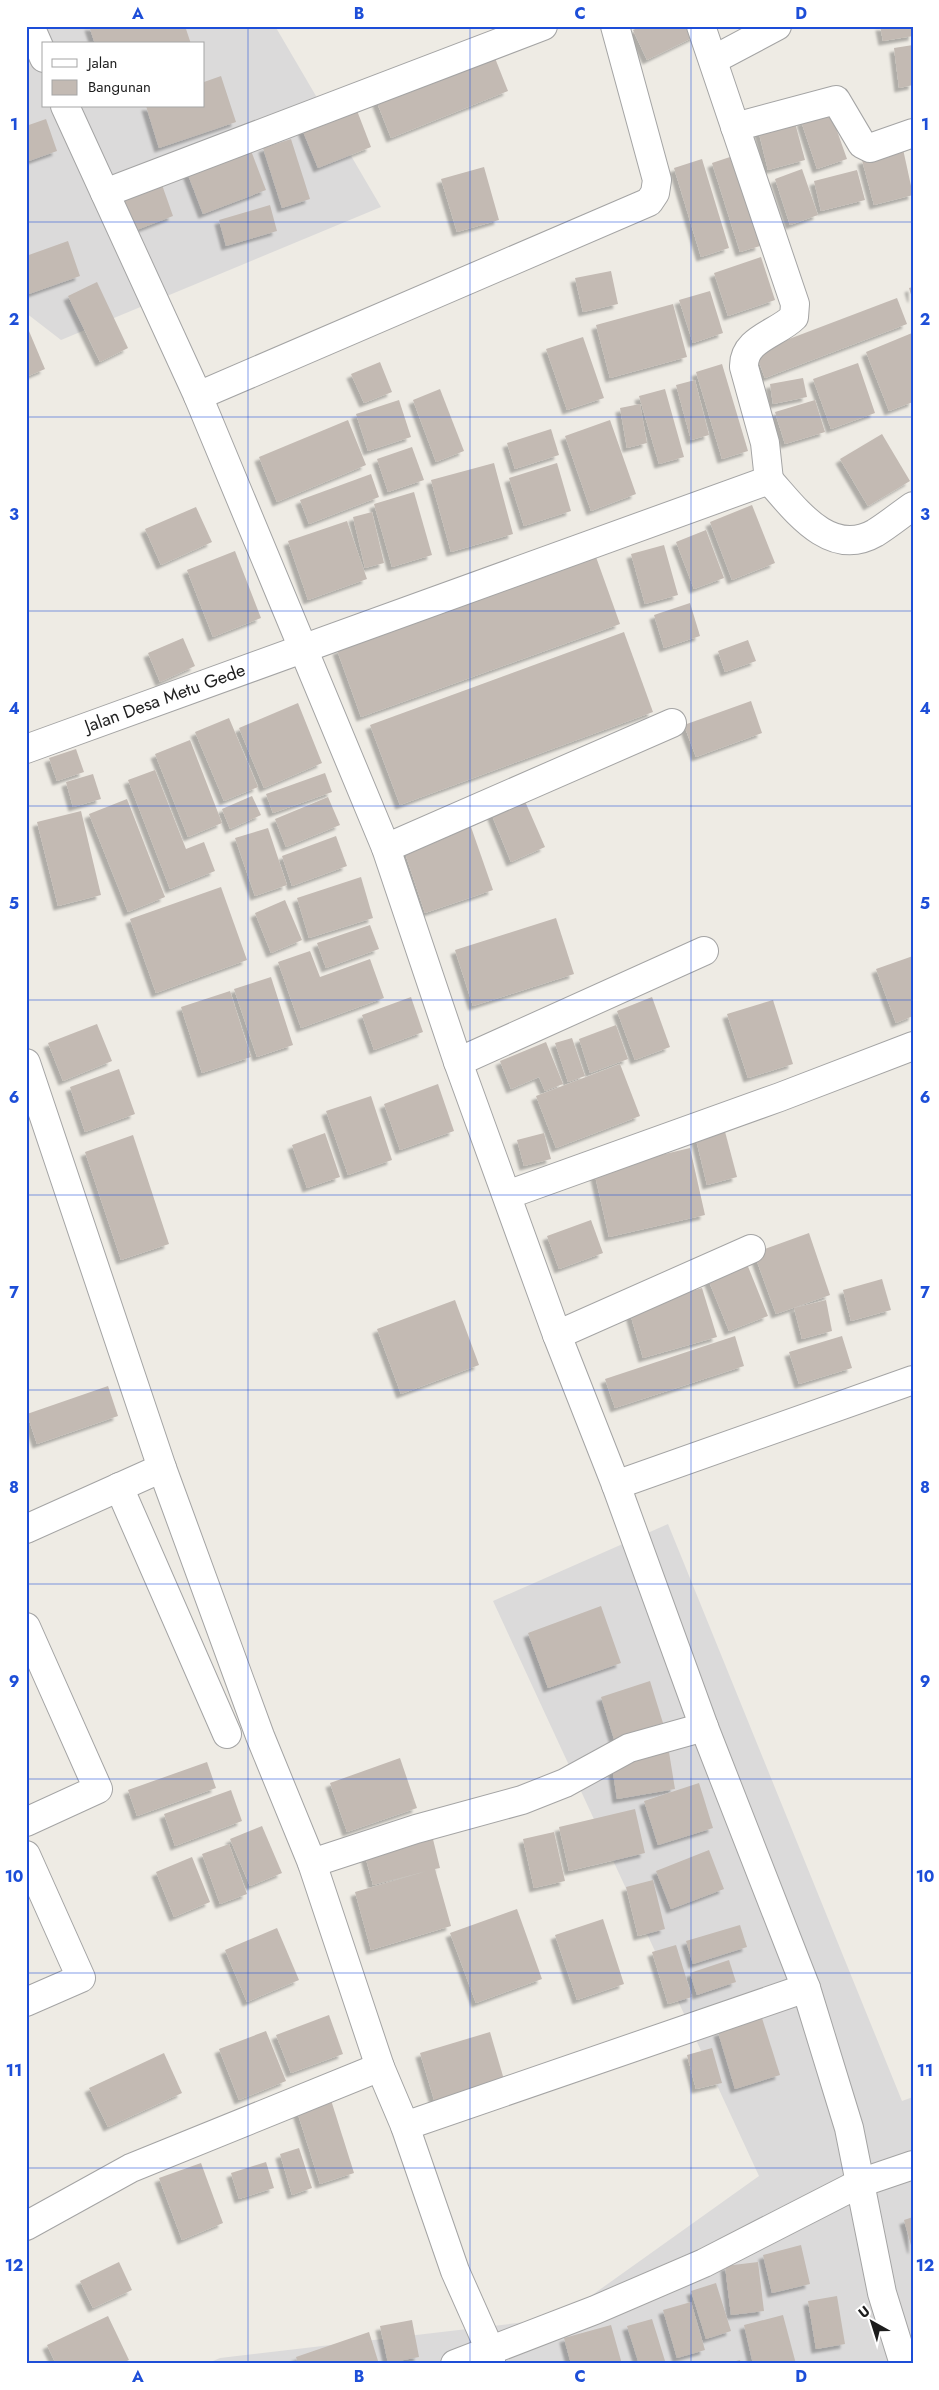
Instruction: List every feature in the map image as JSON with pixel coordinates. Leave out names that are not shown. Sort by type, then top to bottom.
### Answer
[{"type":"street","points":[[30,26],[42,53]]},
{"type":"street","points":[[105,193],[543,26]]},
{"type":"street","points":[[198,396],[648,202],[655,194],[657,180],[615,26]]},
{"type":"street","points":[[701,26],[795,304],[794,317],[749,347],[744,358],[744,367],[765,443],[769,480],[800,515],[837,540],[853,541],[874,534],[913,506]]},
{"type":"street","points":[[713,60],[777,26]]},
{"type":"street","points":[[736,127],[830,100],[836,100],[857,137],[862,144],[870,148],[913,133]]},
{"type":"street","points":[[66,108],[198,396],[386,848],[458,1062],[557,1335],[616,1485],[704,1727],[806,1988],[849,2128],[882,2294],[904,2364]]},
{"type":"street","name":"Jalan Desa Metu Gede","points":[[26,748],[769,480]]},
{"type":"street","points":[[386,848],[672,723]]},
{"type":"street","points":[[458,1062],[704,951]]},
{"type":"street","points":[[507,1195],[780,1097],[913,1046]]},
{"type":"street","points":[[26,1063],[162,1468],[260,1736],[312,1863],[380,2067],[405,2126],[455,2271],[491,2358]]},
{"type":"street","points":[[557,1335],[751,1250]]},
{"type":"street","points":[[616,1485],[913,1380]]},
{"type":"street","points":[[26,1529],[162,1468]]},
{"type":"street","points":[[118,1488],[227,1734]]},
{"type":"street","points":[[26,1627],[34,1664],[98,1790],[26,1822]]},
{"type":"street","points":[[312,1863],[416,1829],[522,1800],[565,1783],[629,1748],[704,1727]]},
{"type":"street","points":[[26,1855],[81,1978],[26,2002]]},
{"type":"street","points":[[405,2126],[806,1988]]},
{"type":"street","points":[[26,2226],[131,2168],[380,2067]]},
{"type":"street","points":[[455,2364],[491,2358],[704,2262],[860,2183],[913,2165]]},
{"type":"shaded area","points":[[26,26],[275,26],[381,207],[61,340],[26,313]]},
{"type":"shaded area","points":[[668,1524],[902,2101],[913,2097],[913,2364],[206,2364],[220,2358],[560,2318],[759,2176],[493,1601]]},
{"type":"building","points":[[89,26],[185,26],[190,42],[94,42]]},
{"type":"building","points":[[642,26],[692,26],[696,36],[647,60],[633,30]]},
{"type":"building","points":[[880,26],[913,26],[913,36],[883,41]]},
{"type":"building","points":[[913,45],[913,85],[899,88],[894,48]]},
{"type":"building","points":[[493,53],[508,91],[391,138],[376,100]]},
{"type":"building","points":[[221,76],[236,122],[159,148],[147,108],[205,108],[205,82]]},
{"type":"building","points":[[356,108],[371,147],[318,168],[302,129]]},
{"type":"building","points":[[830,111],[847,159],[817,169],[801,121]]},
{"type":"building","points":[[46,119],[57,151],[26,162],[26,126]]},
{"type":"building","points":[[794,119],[805,160],[768,170],[758,129]]},
{"type":"building","points":[[291,139],[310,199],[282,208],[263,148]]},
{"type":"building","points":[[250,148],[266,190],[203,214],[187,172]]},
{"type":"building","points":[[903,149],[913,195],[874,205],[862,160]]},
{"type":"building","points":[[733,156],[760,246],[740,252],[712,163]]},
{"type":"building","points":[[702,159],[729,248],[701,257],[674,168]]},
{"type":"building","points":[[484,167],[499,220],[457,232],[441,179]]},
{"type":"building","points":[[802,169],[818,215],[790,225],[775,179]]},
{"type":"building","points":[[857,170],[865,200],[821,211],[814,181]]},
{"type":"building","points":[[161,182],[173,216],[134,231],[121,197]]},
{"type":"building","points":[[270,205],[277,231],[226,246],[219,220]]},
{"type":"building","points":[[68,241],[80,276],[26,295],[26,256]]},
{"type":"building","points":[[761,257],[775,300],[728,316],[714,273]]},
{"type":"building","points":[[611,271],[618,304],[583,312],[575,278]]},
{"type":"building","points":[[97,282],[128,348],[100,362],[68,296]]},
{"type":"building","points":[[913,287],[913,298],[912,298],[909,288]]},
{"type":"building","points":[[710,291],[723,333],[693,343],[679,300]]},
{"type":"building","points":[[897,298],[907,324],[765,378],[755,352]]},
{"type":"building","points":[[673,304],[687,357],[610,378],[596,325]]},
{"type":"building","points":[[26,324],[45,369],[26,377]]},
{"type":"building","points":[[912,333],[913,402],[889,411],[866,352]]},
{"type":"building","points":[[583,337],[604,398],[567,410],[546,349]]},
{"type":"building","points":[[380,362],[392,392],[364,403],[351,374]]},
{"type":"building","points":[[858,363],[875,413],[831,429],[813,379]]},
{"type":"building","points":[[722,364],[748,451],[722,459],[696,372]]},
{"type":"building","points":[[803,378],[807,397],[773,404],[770,384]]},
{"type":"building","points":[[695,380],[709,435],[691,440],[676,385]]},
{"type":"building","points":[[440,389],[464,451],[436,462],[413,400]]},
{"type":"building","points":[[665,389],[684,457],[659,464],[639,396]]},
{"type":"building","points":[[399,400],[411,437],[368,451],[356,414]]},
{"type":"building","points":[[815,400],[825,432],[785,444],[775,412]]},
{"type":"building","points":[[640,404],[647,443],[627,448],[620,408]]},
{"type":"building","points":[[348,420],[366,465],[277,502],[259,457]]},
{"type":"building","points":[[610,420],[636,494],[591,511],[565,436]]},
{"type":"building","points":[[551,429],[559,455],[515,469],[507,443]]},
{"type":"building","points":[[882,434],[910,481],[868,506],[840,459]]},
{"type":"building","points":[[412,447],[424,480],[388,492],[377,459]]},
{"type":"building","points":[[494,463],[513,534],[451,552],[431,480]]},
{"type":"building","points":[[557,463],[571,511],[524,526],[509,478]]},
{"type":"building","points":[[371,474],[379,497],[309,524],[300,500]]},
{"type":"building","points":[[414,492],[432,555],[392,567],[374,504]]},
{"type":"building","points":[[752,505],[775,563],[732,580],[710,522]]},
{"type":"building","points":[[196,507],[212,542],[161,565],[145,529]]},
{"type":"building","points":[[372,512],[384,563],[365,568],[353,517]]},
{"type":"building","points":[[347,521],[367,579],[308,600],[288,541]]},
{"type":"building","points":[[706,530],[724,578],[694,589],[676,542]]},
{"type":"building","points":[[664,545],[678,595],[645,604],[631,554]]},
{"type":"building","points":[[235,551],[261,618],[213,637],[187,570]]},
{"type":"building","points":[[596,557],[620,624],[361,717],[337,650]]},
{"type":"building","points":[[690,603],[700,636],[664,648],[654,615]]},
{"type":"building","points":[[624,632],[653,712],[400,805],[370,725]]},
{"type":"building","points":[[183,638],[195,666],[160,682],[148,653]]},
{"type":"building","points":[[748,640],[756,661],[725,672],[718,651]]},
{"type":"building","points":[[751,701],[762,733],[696,757],[684,725]]},
{"type":"building","points":[[298,703],[322,763],[264,788],[239,728]]},
{"type":"building","points":[[229,718],[258,787],[224,801],[195,732]]},
{"type":"building","points":[[190,740],[222,823],[188,837],[155,754]]},
{"type":"building","points":[[76,749],[84,772],[57,781],[49,758]]},
{"type":"building","points":[[155,770],[186,849],[204,842],[215,871],[170,889],[128,780]]},
{"type":"building","points":[[325,773],[332,792],[273,813],[266,794]]},
{"type":"building","points":[[93,774],[101,799],[73,807],[66,782]]},
{"type":"building","points":[[252,796],[261,815],[230,829],[222,809]]},
{"type":"building","points":[[328,797],[340,825],[286,847],[275,819]]},
{"type":"building","points":[[127,799],[165,897],[128,912],[89,814]]},
{"type":"building","points":[[524,799],[545,847],[511,862],[491,813]]},
{"type":"building","points":[[81,811],[101,895],[58,906],[37,822]]},
{"type":"building","points":[[471,827],[493,890],[425,913],[404,850]]},
{"type":"building","points":[[268,828],[287,885],[255,896],[235,838]]},
{"type":"building","points":[[336,836],[347,866],[292,886],[282,856]]},
{"type":"building","points":[[361,877],[373,918],[309,938],[297,898]]},
{"type":"building","points":[[221,887],[247,960],[156,993],[130,919]]},
{"type":"building","points":[[285,900],[302,940],[271,953],[255,913]]},
{"type":"building","points":[[556,918],[574,974],[473,1006],[455,950]]},
{"type":"building","points":[[370,925],[379,949],[326,968],[317,943]]},
{"type":"building","points":[[310,951],[320,977],[370,959],[384,998],[301,1028],[278,962]]},
{"type":"building","points":[[913,956],[913,1016],[896,1023],[876,969]]},
{"type":"building","points":[[271,977],[293,1045],[257,1057],[234,989]]},
{"type":"building","points":[[230,991],[251,1057],[202,1073],[181,1007]]},
{"type":"building","points":[[411,997],[423,1032],[374,1050],[362,1015]]},
{"type":"building","points":[[652,997],[670,1047],[635,1060],[617,1011]]},
{"type":"building","points":[[773,1000],[793,1064],[748,1078],[727,1014]]},
{"type":"building","points":[[97,1024],[112,1061],[63,1081],[48,1043]]},
{"type":"building","points":[[616,1025],[628,1059],[590,1073],[579,1039]]},
{"type":"building","points":[[572,1038],[585,1076],[568,1082],[555,1043]]},
{"type":"building","points":[[546,1042],[563,1084],[545,1091],[539,1077],[511,1089],[500,1061]]},
{"type":"building","points":[[620,1064],[640,1116],[556,1148],[536,1096]]},
{"type":"building","points":[[119,1069],[135,1114],[85,1132],[70,1087]]},
{"type":"building","points":[[438,1084],[454,1131],[400,1150],[384,1104]]},
{"type":"building","points":[[371,1096],[392,1160],[348,1175],[326,1111]]},
{"type":"building","points":[[723,1124],[737,1177],[707,1185],[694,1131]]},
{"type":"building","points":[[325,1133],[340,1177],[307,1188],[292,1145]]},
{"type":"building","points":[[544,1133],[551,1159],[524,1166],[517,1140]]},
{"type":"building","points":[[133,1135],[169,1244],[121,1260],[85,1152]]},
{"type":"building","points":[[690,1148],[705,1215],[609,1237],[594,1171]]},
{"type":"building","points":[[591,1220],[603,1253],[559,1269],[547,1236]]},
{"type":"building","points":[[809,1233],[830,1295],[776,1314],[754,1253]]},
{"type":"building","points":[[747,1264],[768,1316],[729,1331],[708,1279]]},
{"type":"building","points":[[882,1279],[891,1310],[851,1321],[843,1290]]},
{"type":"building","points":[[702,1288],[717,1337],[643,1358],[629,1310]]},
{"type":"building","points":[[455,1300],[479,1365],[401,1394],[377,1329]]},
{"type":"building","points":[[826,1300],[832,1331],[802,1339],[794,1308]]},
{"type":"building","points":[[735,1336],[744,1366],[615,1408],[605,1379]]},
{"type":"building","points":[[842,1336],[852,1368],[799,1384],[789,1352]]},
{"type":"building","points":[[108,1386],[118,1416],[37,1444],[27,1414]]},
{"type":"building","points":[[601,1606],[621,1663],[548,1688],[528,1633]]},
{"type":"building","points":[[650,1681],[663,1723],[614,1739],[601,1697]]},
{"type":"building","points":[[668,1746],[675,1789],[617,1799],[611,1759]]},
{"type":"building","points":[[400,1758],[417,1808],[347,1832],[330,1783]]},
{"type":"building","points":[[207,1762],[216,1788],[137,1816],[128,1790]]},
{"type":"building","points":[[699,1783],[713,1828],[658,1845],[644,1801]]},
{"type":"building","points":[[231,1790],[242,1821],[175,1846],[164,1814]]},
{"type":"building","points":[[635,1809],[645,1853],[569,1871],[559,1827]]},
{"type":"building","points":[[262,1826],[282,1873],[250,1886],[230,1839]]},
{"type":"building","points":[[431,1831],[440,1868],[435,1869],[451,1926],[371,1950],[355,1892],[427,1871],[373,1885],[363,1848]]},
{"type":"building","points":[[554,1832],[565,1881],[534,1888],[523,1839]]},
{"type":"building","points":[[229,1844],[247,1894],[220,1904],[202,1854]]},
{"type":"building","points":[[709,1850],[724,1889],[671,1909],[656,1871]]},
{"type":"building","points":[[192,1857],[210,1902],[174,1917],[156,1872]]},
{"type":"building","points":[[653,1880],[665,1929],[638,1936],[626,1887]]},
{"type":"building","points":[[517,1909],[542,1979],[476,2003],[450,1933]]},
{"type":"building","points":[[603,1919],[624,1984],[577,2000],[555,1935]]},
{"type":"building","points":[[740,1925],[747,1947],[693,1964],[686,1941]]},
{"type":"building","points":[[277,1928],[299,1980],[247,2002],[225,1950]]},
{"type":"building","points":[[676,1945],[692,1997],[668,2004],[652,1952]]},
{"type":"building","points":[[729,1960],[736,1982],[697,1995],[690,1973]]},
{"type":"building","points":[[329,2015],[343,2054],[291,2073],[276,2035]]},
{"type":"building","points":[[762,2018],[780,2075],[735,2089],[718,2032]]},
{"type":"building","points":[[266,2031],[286,2081],[239,2100],[219,2049]]},
{"type":"building","points":[[490,2032],[505,2083],[435,2103],[420,2053]]},
{"type":"building","points":[[712,2048],[722,2083],[696,2089],[687,2055]]},
{"type":"building","points":[[164,2053],[182,2093],[108,2127],[89,2088]]},
{"type":"building","points":[[331,2100],[354,2173],[320,2184],[297,2111]]},
{"type":"building","points":[[299,2148],[312,2188],[292,2195],[280,2154]]},
{"type":"building","points":[[266,2162],[274,2188],[239,2199],[231,2173]]},
{"type":"building","points":[[201,2163],[223,2223],[182,2240],[159,2178]]},
{"type":"building","points":[[913,2217],[913,2249],[912,2249],[904,2220]]},
{"type":"building","points":[[801,2245],[810,2284],[772,2293],[763,2255]]},
{"type":"building","points":[[119,2262],[132,2290],[93,2308],[80,2281]]},
{"type":"building","points":[[758,2262],[764,2311],[731,2315],[725,2266]]},
{"type":"building","points":[[716,2283],[731,2331],[706,2339],[691,2291]]},
{"type":"building","points":[[837,2296],[845,2344],[816,2349],[808,2301]]},
{"type":"building","points":[[691,2302],[705,2350],[677,2358],[663,2310]]},
{"type":"building","points":[[783,2315],[796,2364],[753,2364],[744,2325]]},
{"type":"building","points":[[108,2316],[129,2360],[121,2364],[56,2364],[47,2345]]},
{"type":"building","points":[[652,2319],[666,2364],[639,2364],[627,2326]]},
{"type":"building","points":[[412,2320],[419,2357],[388,2363],[380,2326]]},
{"type":"building","points":[[611,2325],[622,2364],[571,2364],[564,2338]]},
{"type":"building","points":[[369,2332],[379,2364],[298,2364],[296,2357]]},
{"type":"building","points":[[740,2360],[741,2364],[728,2364],[728,2363]]}]
